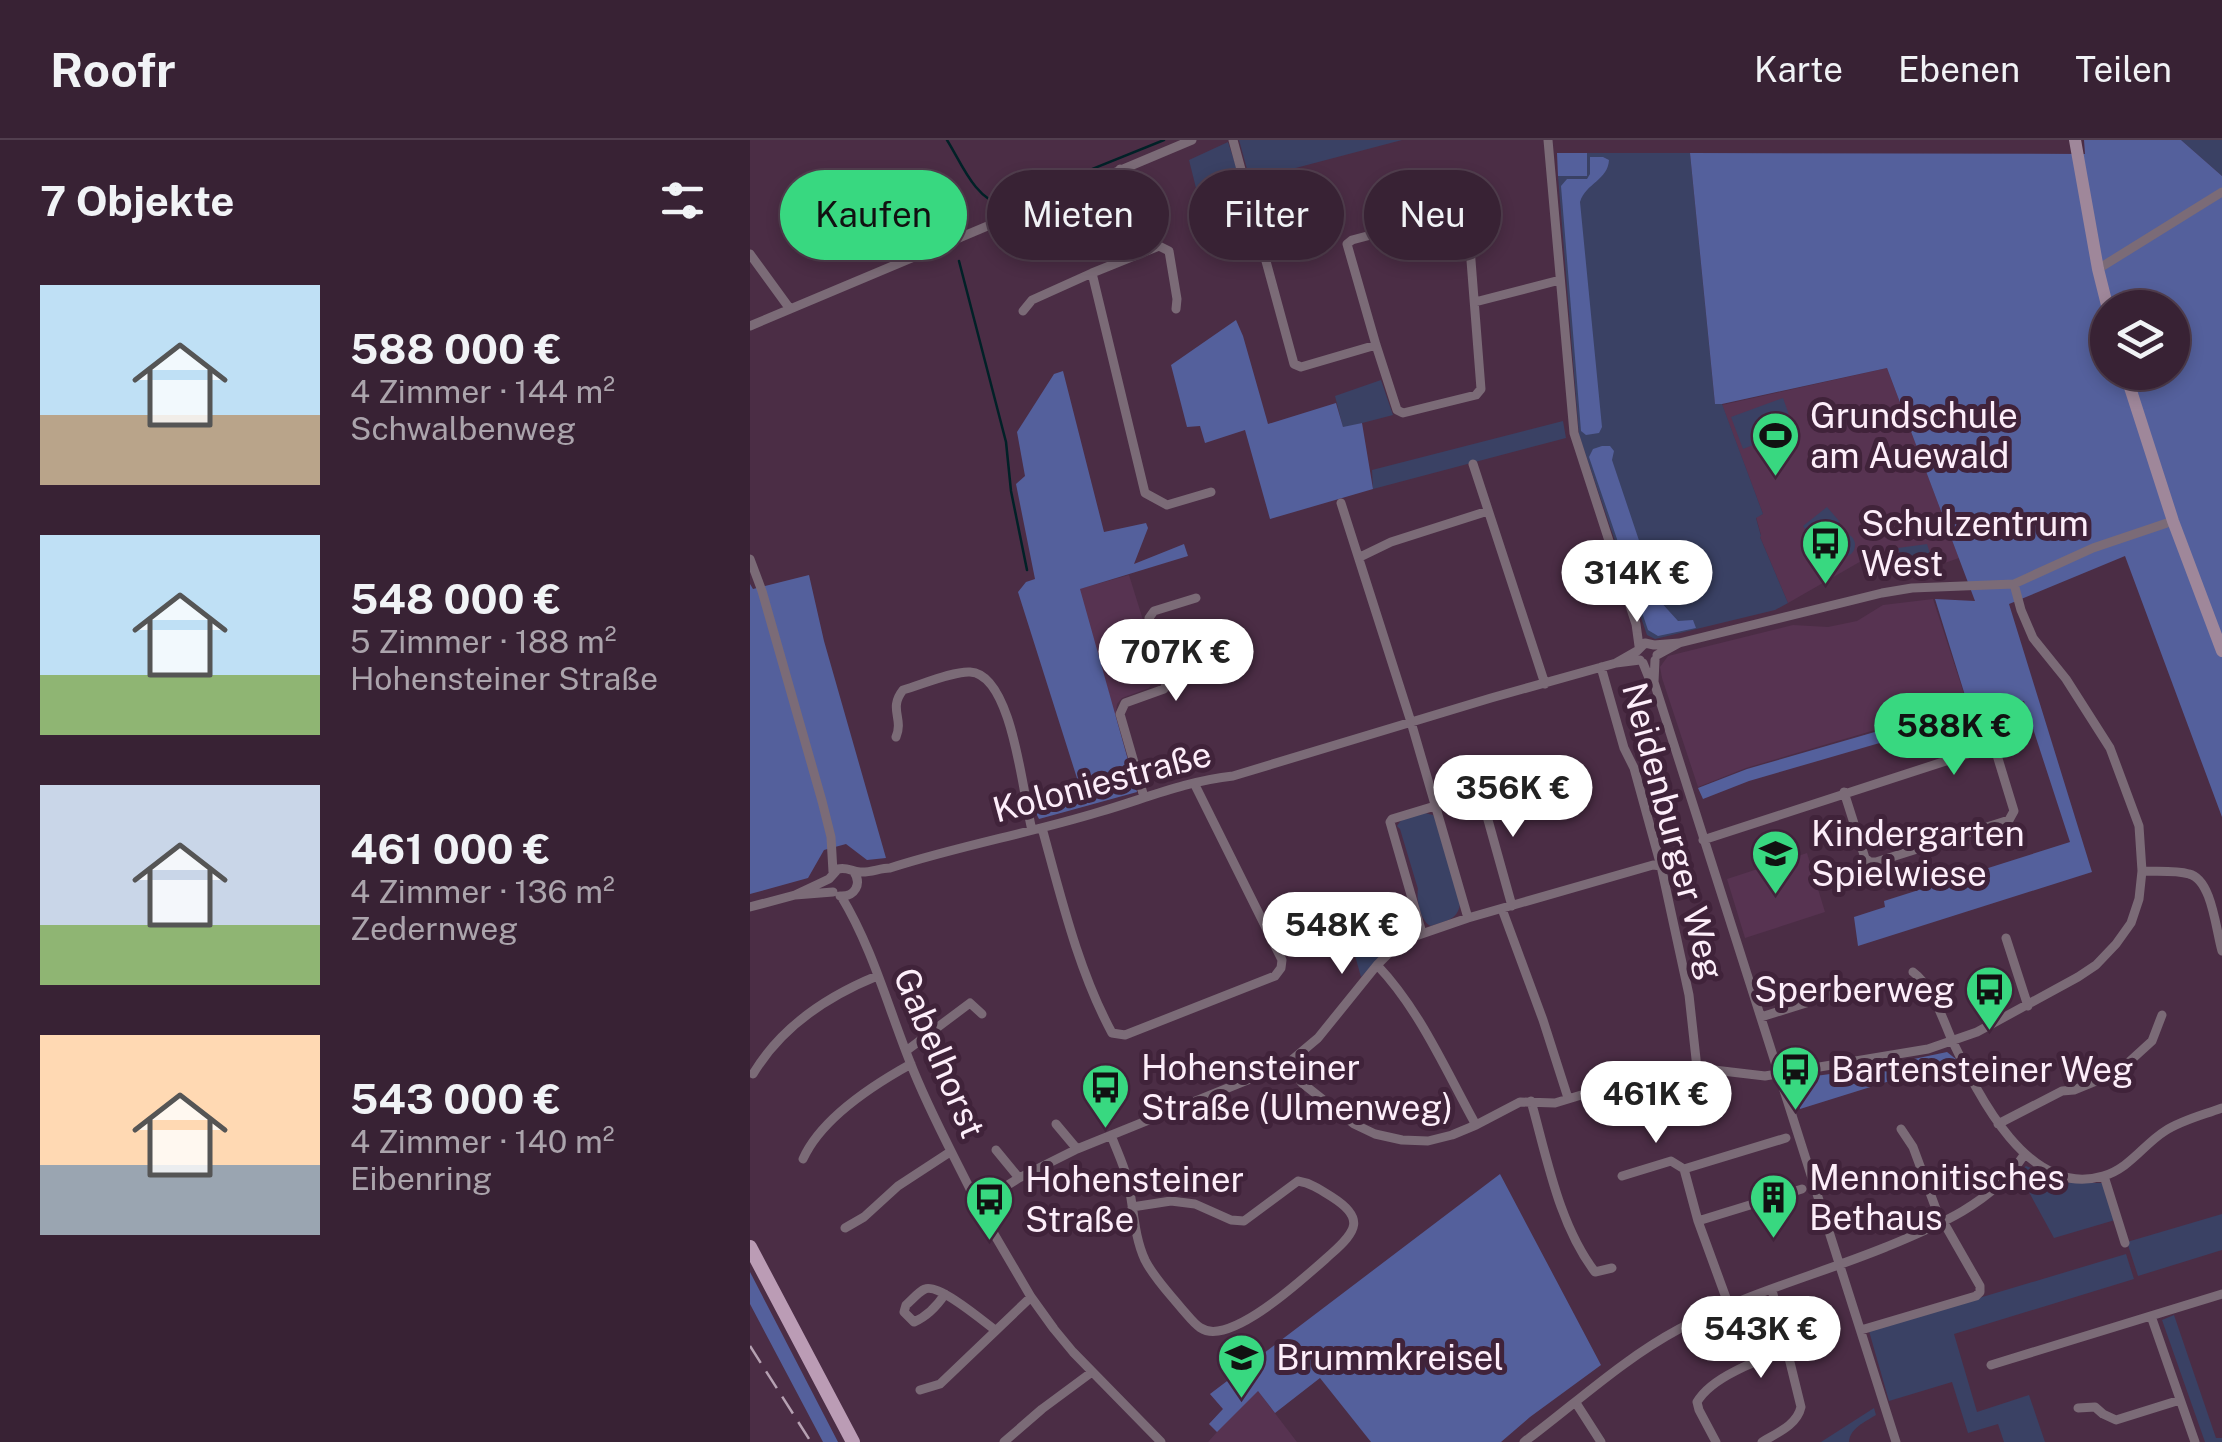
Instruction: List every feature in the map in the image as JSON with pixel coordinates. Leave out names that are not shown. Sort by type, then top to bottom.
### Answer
[{"type":"main road","points":[[750,1247],[853,1442]]},
{"type":"street","points":[[750,326],[1192,140]]},
{"type":"street","points":[[1232,140],[1294,364],[1300,367],[1376,345]]},
{"type":"street","points":[[2075,140],[2103,290]]},
{"type":"street","points":[[1548,142],[1575,437],[1896,1442]]},
{"type":"street","points":[[2098,269],[2222,192]]},
{"type":"street","points":[[1458,212],[1466,214],[1475,302],[1481,388],[1476,395],[1403,413],[1397,410],[1347,244],[1458,212]]},
{"type":"street","points":[[1169,251],[1178,299],[1176,309]]},
{"type":"street","points":[[750,254],[790,309]]},
{"type":"street","points":[[1024,310],[1032,300],[1122,260]]},
{"type":"street","points":[[1092,273],[1145,493],[1167,505],[1211,492]]},
{"type":"street","points":[[1475,302],[1560,280]]},
{"type":"street","points":[[2131,390],[2173,521],[2222,650]]},
{"type":"street","points":[[1473,464],[1545,684]]},
{"type":"street","points":[[1341,503],[1468,918]]},
{"type":"street","points":[[1360,558],[1391,542],[1488,511]]},
{"type":"street","name":"Koloniestraße","points":[[831,875],[838,868],[864,872],[890,868],[1103,812],[1144,796],[1233,776],[1679,643],[1802,612],[1908,588],[2014,584],[2093,548],[2173,521]]},
{"type":"street","points":[[750,558],[831,837],[851,870]]},
{"type":"street","points":[[1288,1064],[1302,1083],[1354,1124],[1375,1134],[1428,1141],[1476,1125],[1507,1107],[1531,1101],[1555,1102],[1639,1078],[1697,1068],[1765,1076],[1928,1050],[1977,1032],[2096,965],[2131,923],[2142,872],[2139,826],[2110,748],[2066,679],[2033,638],[2014,584]]},
{"type":"street","points":[[1144,796],[1120,714],[1125,703],[1164,689],[1168,680],[1149,618],[1154,611],[1196,598]]},
{"type":"street","name":"Neidenburger Weg","points":[[1601,667],[1660,866],[1689,995],[1697,1068]]},
{"type":"street","points":[[896,737],[900,727],[895,708],[903,690],[964,672],[986,678],[1005,709],[1037,829],[1102,1013],[1112,1033],[1125,1036],[1274,976],[1282,968],[1282,960],[1194,783]]},
{"type":"street","points":[[1703,840],[1844,792],[1989,747],[1996,752],[2014,811],[2009,820],[1870,862],[1865,858],[1844,792]]},
{"type":"street","points":[[1477,793],[1484,802],[1507,908],[1568,1098]]},
{"type":"street","points":[[1422,932],[1390,822],[1435,806]]},
{"type":"street","points":[[796,895],[831,875],[831,837]]},
{"type":"street","points":[[979,1202],[1077,1149],[1288,1064],[1318,1038],[1390,951],[1407,939],[1468,918],[1660,866]]},
{"type":"street","name":"Koloniestraße","points":[[837,894],[890,868]]},
{"type":"street","name":"Gabelhorst","points":[[851,870],[859,928]]},
{"type":"street","points":[[2142,872],[2191,874],[2202,881],[2222,951]]},
{"type":"street","name":"Gabelhorst","points":[[831,875],[837,894],[859,928],[911,1064],[950,1152],[1031,1298],[1092,1372],[1161,1442]]},
{"type":"street","points":[[750,907],[796,895],[837,894]]},
{"type":"street","points":[[2006,938],[2028,1006]]},
{"type":"street","points":[[1377,965],[1418,1019],[1476,1125]]},
{"type":"street","points":[[1913,972],[1928,990],[1998,1124],[2024,1155],[2042,1167],[2083,1179],[2104,1176],[2122,1167],[2162,1132],[2222,1108]]},
{"type":"street","points":[[753,1074],[766,1052],[824,1002],[877,976]]},
{"type":"street","points":[[1762,1017],[1857,987]]},
{"type":"street","points":[[906,1051],[970,1004],[982,1014]]},
{"type":"street","points":[[1998,1124],[2062,1091],[2118,1072],[2152,1040],[2162,1015]]},
{"type":"street","points":[[803,1159],[812,1140],[848,1107],[911,1064]]},
{"type":"street","points":[[1531,1101],[1563,1210],[1582,1254],[1595,1272],[1612,1268]]},
{"type":"street","points":[[1056,1124],[1077,1149]]},
{"type":"street","points":[[1860,1330],[1980,1292],[1936,1210],[1913,1147],[1901,1130]]},
{"type":"street","points":[[1111,1135],[1126,1175],[1137,1238],[1146,1262],[1196,1326],[1207,1332],[1223,1331],[1285,1294],[1341,1245],[1354,1224],[1348,1208],[1308,1182],[1298,1181],[1244,1220],[1231,1220],[1195,1204],[1170,1201],[1132,1207]]},
{"type":"street","points":[[1684,1169],[1786,1138]]},
{"type":"street","points":[[996,1150],[1019,1178]]},
{"type":"street","points":[[845,1228],[950,1152]]},
{"type":"street","points":[[1524,1442],[1638,1354],[1678,1329],[1932,1228],[1982,1198],[2024,1155]]},
{"type":"street","points":[[1622,1176],[1671,1161],[1684,1169],[1728,1306]]},
{"type":"street","points":[[2104,1176],[2125,1243]]},
{"type":"street","points":[[1698,1221],[1802,1189]]},
{"type":"street","points":[[945,1294],[922,1319],[914,1322],[904,1312],[906,1305],[926,1288],[935,1287],[945,1294],[995,1330]]},
{"type":"street","points":[[1762,1442],[1793,1422],[1801,1407],[1772,1290]]},
{"type":"street","points":[[1991,1365],[2222,1294]]},
{"type":"street","points":[[920,1390],[940,1384],[1031,1298]]},
{"type":"street","points":[[2150,1316],[2195,1442]]},
{"type":"street","points":[[1716,1442],[1699,1410],[1697,1402],[1702,1394],[1732,1373],[1786,1350]]},
{"type":"street","points":[[1004,1442],[1092,1372]]},
{"type":"street","points":[[2078,1408],[2095,1407],[2116,1420],[2180,1400]]},
{"type":"street","points":[[1576,1403],[1602,1442]]},
{"type":"street","points":[[1143,1442],[1152,1433]]},
{"type":"shaded area","points":[[1239,140],[1402,140],[1288,170],[1247,170]]},
{"type":"shaded area","points":[[2084,140],[2181,140],[2222,176],[2222,817],[2125,556],[2009,604],[2092,872],[1858,946],[1854,917],[1885,907],[1884,901],[2070,842],[2024,701],[1749,781],[1703,799],[1698,788],[1747,769],[1968,705],[1935,599],[1975,601],[1887,368],[1715,404],[1690,153],[2085,154]]},
{"type":"shaded area","points":[[2181,140],[2222,140],[2222,176]]},
{"type":"shaded area","points":[[1228,142],[1237,170],[1192,170],[1189,160]]},
{"type":"shaded area","points":[[1557,153],[1587,153],[1587,176],[1558,176]]},
{"type":"shaded area","points":[[1587,153],[1690,153],[1715,404],[1722,404],[1763,514],[1756,518],[1760,537],[1788,603],[1775,610],[1655,639],[1647,635],[1579,435],[1558,176],[1587,176]]},
{"type":"shaded area","points":[[1590,157],[1609,160],[1605,172],[1580,202],[1602,427],[1599,433],[1586,435],[1581,431],[1561,186],[1567,179],[1587,179]]},
{"type":"shaded area","points":[[1236,320],[1268,424],[1336,403],[1343,427],[1362,423],[1373,489],[1270,519],[1245,430],[1205,443],[1200,426],[1187,427],[1171,365]]},
{"type":"shaded area","points":[[1887,368],[1959,558],[1907,576],[1902,564],[1881,574],[1870,556],[1788,603],[1760,537],[1756,517],[1763,514],[1722,405]]},
{"type":"shaded area","points":[[1063,371],[1104,532],[1146,523],[1148,528],[1134,564],[1184,544],[1188,556],[1080,589],[1137,792],[1039,819],[1035,811],[1082,794],[1018,592],[1026,582],[1035,579],[1016,484],[1025,476],[1017,432],[1054,374]]},
{"type":"shaded area","points":[[1381,380],[1393,415],[1343,428],[1335,396]]},
{"type":"shaded area","points":[[1783,398],[1794,429],[1743,449],[1731,417]]},
{"type":"shaded area","points":[[1563,421],[1566,438],[1373,489],[1372,470]]},
{"type":"shaded area","points":[[1610,446],[1614,451],[1612,460],[1659,600],[1678,621],[1693,620],[1696,628],[1658,636],[1648,630],[1589,457],[1593,449]]},
{"type":"shaded area","points":[[1827,507],[1840,522],[1816,542],[1803,526]]},
{"type":"shaded area","points":[[1843,533],[1855,545],[1843,557],[1831,545]]},
{"type":"shaded area","points":[[1927,544],[1934,566],[1907,576],[1898,548]]},
{"type":"shaded area","points":[[809,575],[886,858],[867,860],[846,844],[824,850],[808,878],[750,894],[750,584],[753,589]]},
{"type":"shaded area","points":[[1129,575],[1156,674],[1149,688],[1122,698],[1115,718],[1079,589]]},
{"type":"shaded area","points":[[1933,599],[1967,703],[1746,768],[1698,787],[1662,678],[1660,667],[1668,656],[1793,625],[1828,627],[1857,621],[1883,605]]},
{"type":"shaded area","points":[[1425,813],[1435,819],[1460,904],[1454,917],[1431,926],[1420,910],[1418,889],[1397,826],[1402,819]]},
{"type":"shaded area","name":"Kindergarten Spielwiese","points":[[1807,853],[1825,912],[1745,938],[1727,879]]},
{"type":"shaded area","points":[[1392,941],[1393,944],[1361,977],[1354,952]]},
{"type":"shaded area","points":[[1947,1052],[1957,1060],[1800,1109],[1794,1079]]},
{"type":"shaded area","points":[[2026,1166],[2069,1183],[2102,1183],[2115,1220],[2054,1238],[2018,1172]]},
{"type":"shaded area","points":[[1500,1174],[1601,1365],[1501,1442],[1371,1442],[1320,1378],[1275,1413],[1258,1391],[1217,1432],[1209,1424],[1223,1409],[1210,1394]]},
{"type":"shaded area","points":[[2222,1214],[2222,1250],[2138,1276],[2127,1242]]},
{"type":"shaded area","points":[[2126,1254],[2134,1279],[1954,1334],[1977,1412],[2029,1395],[2045,1442],[2004,1442],[1998,1424],[1968,1433],[1952,1382],[1889,1401],[1869,1331]]},
{"type":"shaded area","points":[[750,1272],[838,1442],[823,1442],[750,1304]]},
{"type":"shaded area","points":[[2174,1315],[2216,1438],[2222,1438],[2222,1442],[2205,1442],[2162,1320]]},
{"type":"shaded area","name":"Brummkreisel","points":[[1242,1370],[1297,1442],[1208,1442],[1217,1432],[1209,1424],[1223,1409],[1210,1394]]},
{"type":"shaded area","points":[[1874,1408],[1876,1415],[1855,1429],[1849,1442],[1821,1442]]},
{"type":"waterway","points":[[947,140],[977,188],[1003,205],[1164,140]]},
{"type":"waterway","points":[[959,261],[1006,442],[1027,570]]},
{"type":"railway","points":[[750,1346],[811,1442]]},
{"type":"place","name":"Grundschule am Auewald","points":[[1775,478]]},
{"type":"place","name":"Schulzentrum West","points":[[1826,586]]},
{"type":"place","name":"Kindergarten Spielwiese","points":[[1776,896]]},
{"type":"place","name":"Sperberweg","points":[[1990,1032]]},
{"type":"place","name":"Bartensteiner Weg","points":[[1796,1112]]},
{"type":"place","name":"Hohensteiner Straße (Ulmenweg)","points":[[1106,1130]]},
{"type":"place","name":"Mennonitisches Bethaus","points":[[1774,1240]]},
{"type":"place","name":"Hohensteiner Straße","points":[[990,1242]]},
{"type":"place","name":"Brummkreisel","points":[[1241,1400]]}]
